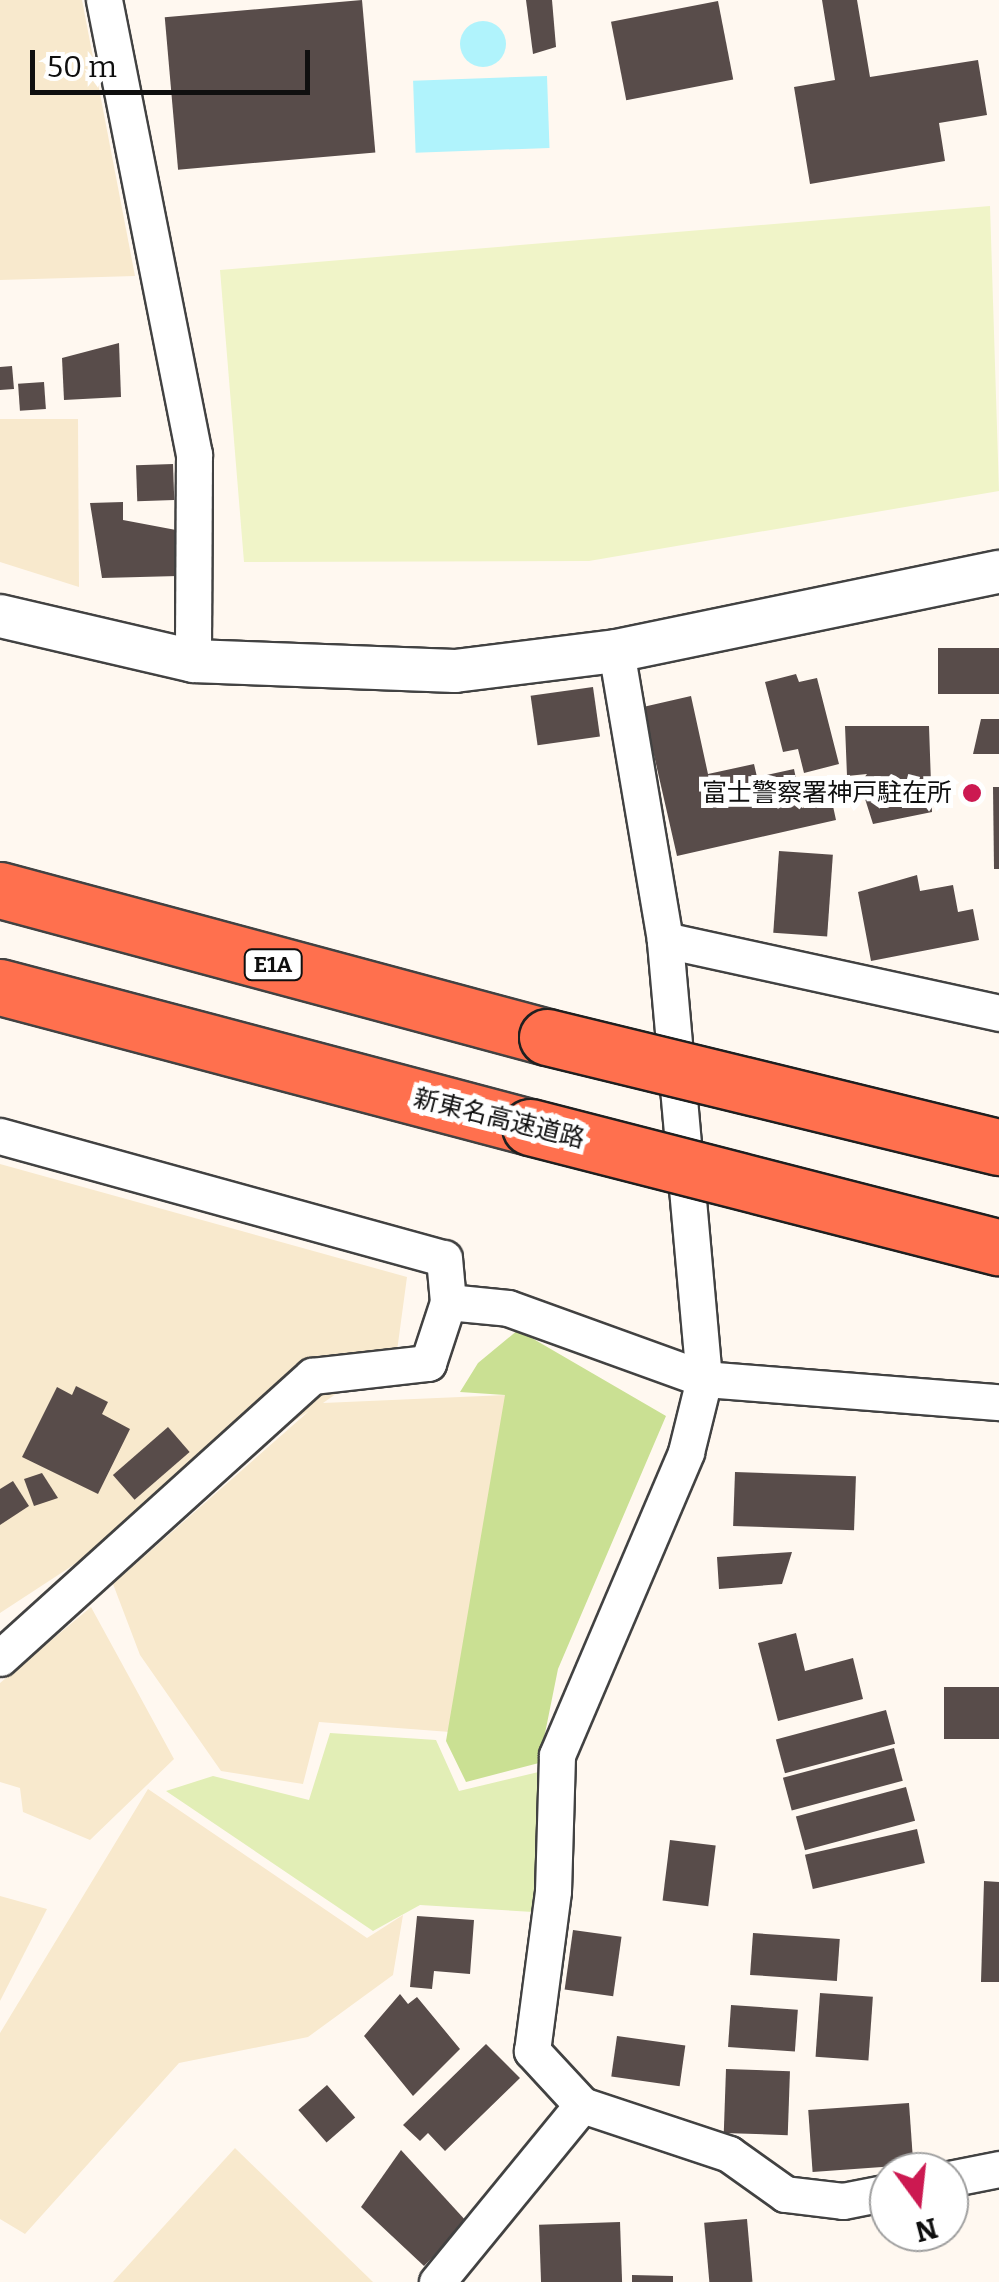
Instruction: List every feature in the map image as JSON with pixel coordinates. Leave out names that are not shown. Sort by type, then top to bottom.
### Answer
[{"type":"highway","name":"E1A","points":[[0,890],[547,1037],[999,1147]]},
{"type":"highway","name":"新東名高速道路","points":[[0,987],[999,1247]]},
{"type":"street","points":[[104,0],[194,454],[194,661]]},
{"type":"street","points":[[0,616],[194,661],[455,671],[616,651],[999,572]]},
{"type":"street","points":[[616,651],[665,940],[704,1379],[686,1452],[557,1755],[553,1892],[532,2050],[582,2105],[728,2154],[785,2194],[842,2201],[869,2196]]},
{"type":"street","points":[[665,940],[999,1013]]},
{"type":"street","points":[[0,1136],[444,1258],[448,1302],[428,1363],[312,1376],[0,1658]]},
{"type":"street","points":[[448,1302],[508,1308],[704,1379],[999,1402]]},
{"type":"street","points":[[437,2282],[582,2105]]},
{"type":"street","points":[[969,2175],[999,2169]]},
{"type":"shaded area","points":[[0,0],[82,0],[135,276],[0,280]]},
{"type":"shaded area","points":[[0,419],[78,419],[79,587],[0,562]]},
{"type":"shaded area","points":[[0,1164],[407,1277],[397,1351],[323,1403],[506,1395],[450,1732],[319,1722],[303,1784],[221,1771],[140,1655],[113,1584],[309,1411],[0,1613]]},
{"type":"shaded area","points":[[91,1607],[174,1759],[90,1840],[23,1812],[20,1788],[0,1782],[0,1683]]},
{"type":"shaded area","points":[[148,1789],[367,1938],[403,1915],[393,1975],[308,2037],[179,2063],[25,2234],[0,2219],[0,2033]]},
{"type":"shaded area","points":[[0,1896],[47,1909],[0,2001]]},
{"type":"shaded area","points":[[235,2148],[373,2282],[113,2282]]},
{"type":"green space","points":[[990,206],[999,491],[589,561],[244,562],[220,270]]},
{"type":"green space","points":[[518,1330],[666,1416],[558,1669],[539,1763],[466,1782],[446,1741],[505,1395],[460,1392],[478,1363]]},
{"type":"green space","points":[[330,1733],[436,1740],[459,1791],[547,1770],[550,1913],[420,1905],[373,1931],[166,1791],[213,1776],[309,1800]]},
{"type":"water","points":[[483,21],[499,28],[506,44],[499,60],[483,67],[467,60],[460,44],[467,28]]},
{"type":"water","points":[[547,76],[550,148],[416,153],[413,81]]},
{"type":"building","points":[[362,0],[375,152],[178,170],[165,17]]},
{"type":"building","points":[[526,0],[552,0],[556,47],[533,54]]},
{"type":"building","points":[[822,0],[857,0],[870,77],[978,60],[987,115],[939,123],[945,161],[810,184],[794,87],[835,80]]},
{"type":"building","points":[[718,1],[733,80],[626,100],[611,22]]},
{"type":"building","points":[[119,343],[121,397],[64,400],[62,358]]},
{"type":"building","points":[[12,366],[14,389],[0,390],[0,367]]},
{"type":"building","points":[[44,382],[46,409],[20,411],[18,384]]},
{"type":"building","points":[[173,464],[174,500],[137,501],[136,465]]},
{"type":"building","points":[[123,502],[123,520],[176,530],[178,576],[102,578],[90,503]]},
{"type":"building","points":[[938,648],[999,648],[999,694],[938,694]]},
{"type":"building","points":[[796,674],[799,682],[817,678],[839,764],[804,773],[798,749],[783,752],[765,682]]},
{"type":"building","points":[[593,687],[600,737],[538,745],[531,696]]},
{"type":"building","points":[[691,696],[708,774],[754,764],[757,777],[794,769],[802,808],[814,805],[810,787],[828,783],[836,820],[677,856],[643,707]]},
{"type":"building","points":[[981,719],[999,719],[999,754],[973,754]]},
{"type":"building","points":[[845,726],[929,726],[932,812],[873,824],[860,783],[867,774],[847,776]]},
{"type":"building","points":[[993,787],[999,787],[999,869],[994,869]]},
{"type":"building","points":[[779,851],[833,855],[827,937],[773,933]]},
{"type":"building","points":[[917,875],[920,891],[953,885],[958,912],[973,909],[979,940],[871,961],[858,892]]},
{"type":"building","points":[[76,1386],[108,1402],[102,1414],[130,1429],[98,1494],[22,1457],[57,1387],[72,1395]]},
{"type":"building","points":[[168,1427],[190,1452],[135,1500],[113,1475]]},
{"type":"building","points":[[735,1472],[856,1476],[854,1530],[733,1526]]},
{"type":"building","points":[[42,1473],[58,1498],[34,1506],[24,1479]]},
{"type":"building","points":[[13,1481],[29,1506],[0,1525],[0,1489]]},
{"type":"building","points":[[792,1552],[782,1584],[719,1589],[717,1557]]},
{"type":"building","points":[[796,1633],[805,1671],[853,1658],[863,1699],[778,1721],[758,1643]]},
{"type":"building","points":[[944,1687],[999,1687],[999,1739],[944,1739]]},
{"type":"building","points":[[886,1710],[895,1744],[785,1773],[776,1740]]},
{"type":"building","points":[[894,1748],[903,1781],[792,1811],[783,1778]]},
{"type":"building","points":[[906,1787],[915,1821],[805,1850],[796,1817]]},
{"type":"building","points":[[917,1829],[925,1863],[813,1889],[805,1855]]},
{"type":"building","points":[[670,1840],[716,1846],[708,1906],[663,1901]]},
{"type":"building","points":[[984,1881],[999,1882],[999,1982],[981,1982]]},
{"type":"building","points":[[417,1916],[474,1920],[470,1974],[434,1971],[432,1989],[410,1987]]},
{"type":"building","points":[[573,1930],[622,1937],[613,1996],[565,1989]]},
{"type":"building","points":[[753,1933],[840,1939],[837,1981],[750,1975]]},
{"type":"building","points":[[820,1993],[873,1997],[868,2061],[816,2057]]},
{"type":"building","points":[[400,1994],[408,2004],[417,1997],[460,2049],[413,2096],[364,2036]]},
{"type":"building","points":[[731,2005],[798,2010],[795,2052],[728,2047]]},
{"type":"building","points":[[617,2036],[685,2046],[680,2086],[611,2077]]},
{"type":"building","points":[[486,2044],[520,2078],[445,2151],[428,2133],[420,2141],[403,2125]]},
{"type":"building","points":[[726,2069],[790,2071],[788,2135],[724,2133]]},
{"type":"building","points":[[327,2085],[355,2117],[327,2142],[298,2110]]},
{"type":"building","points":[[909,2103],[912,2152],[869,2152],[869,2168],[813,2172],[808,2110]]},
{"type":"building","points":[[401,2150],[467,2222],[424,2266],[361,2207]]},
{"type":"building","points":[[747,2219],[752,2282],[709,2282],[704,2223]]},
{"type":"building","points":[[620,2222],[622,2282],[541,2282],[539,2225]]},
{"type":"building","points":[[632,2275],[673,2276],[673,2282],[632,2282]]},
{"type":"place","name":"富士警察署神戸駐在所","points":[[972,793]]}]
